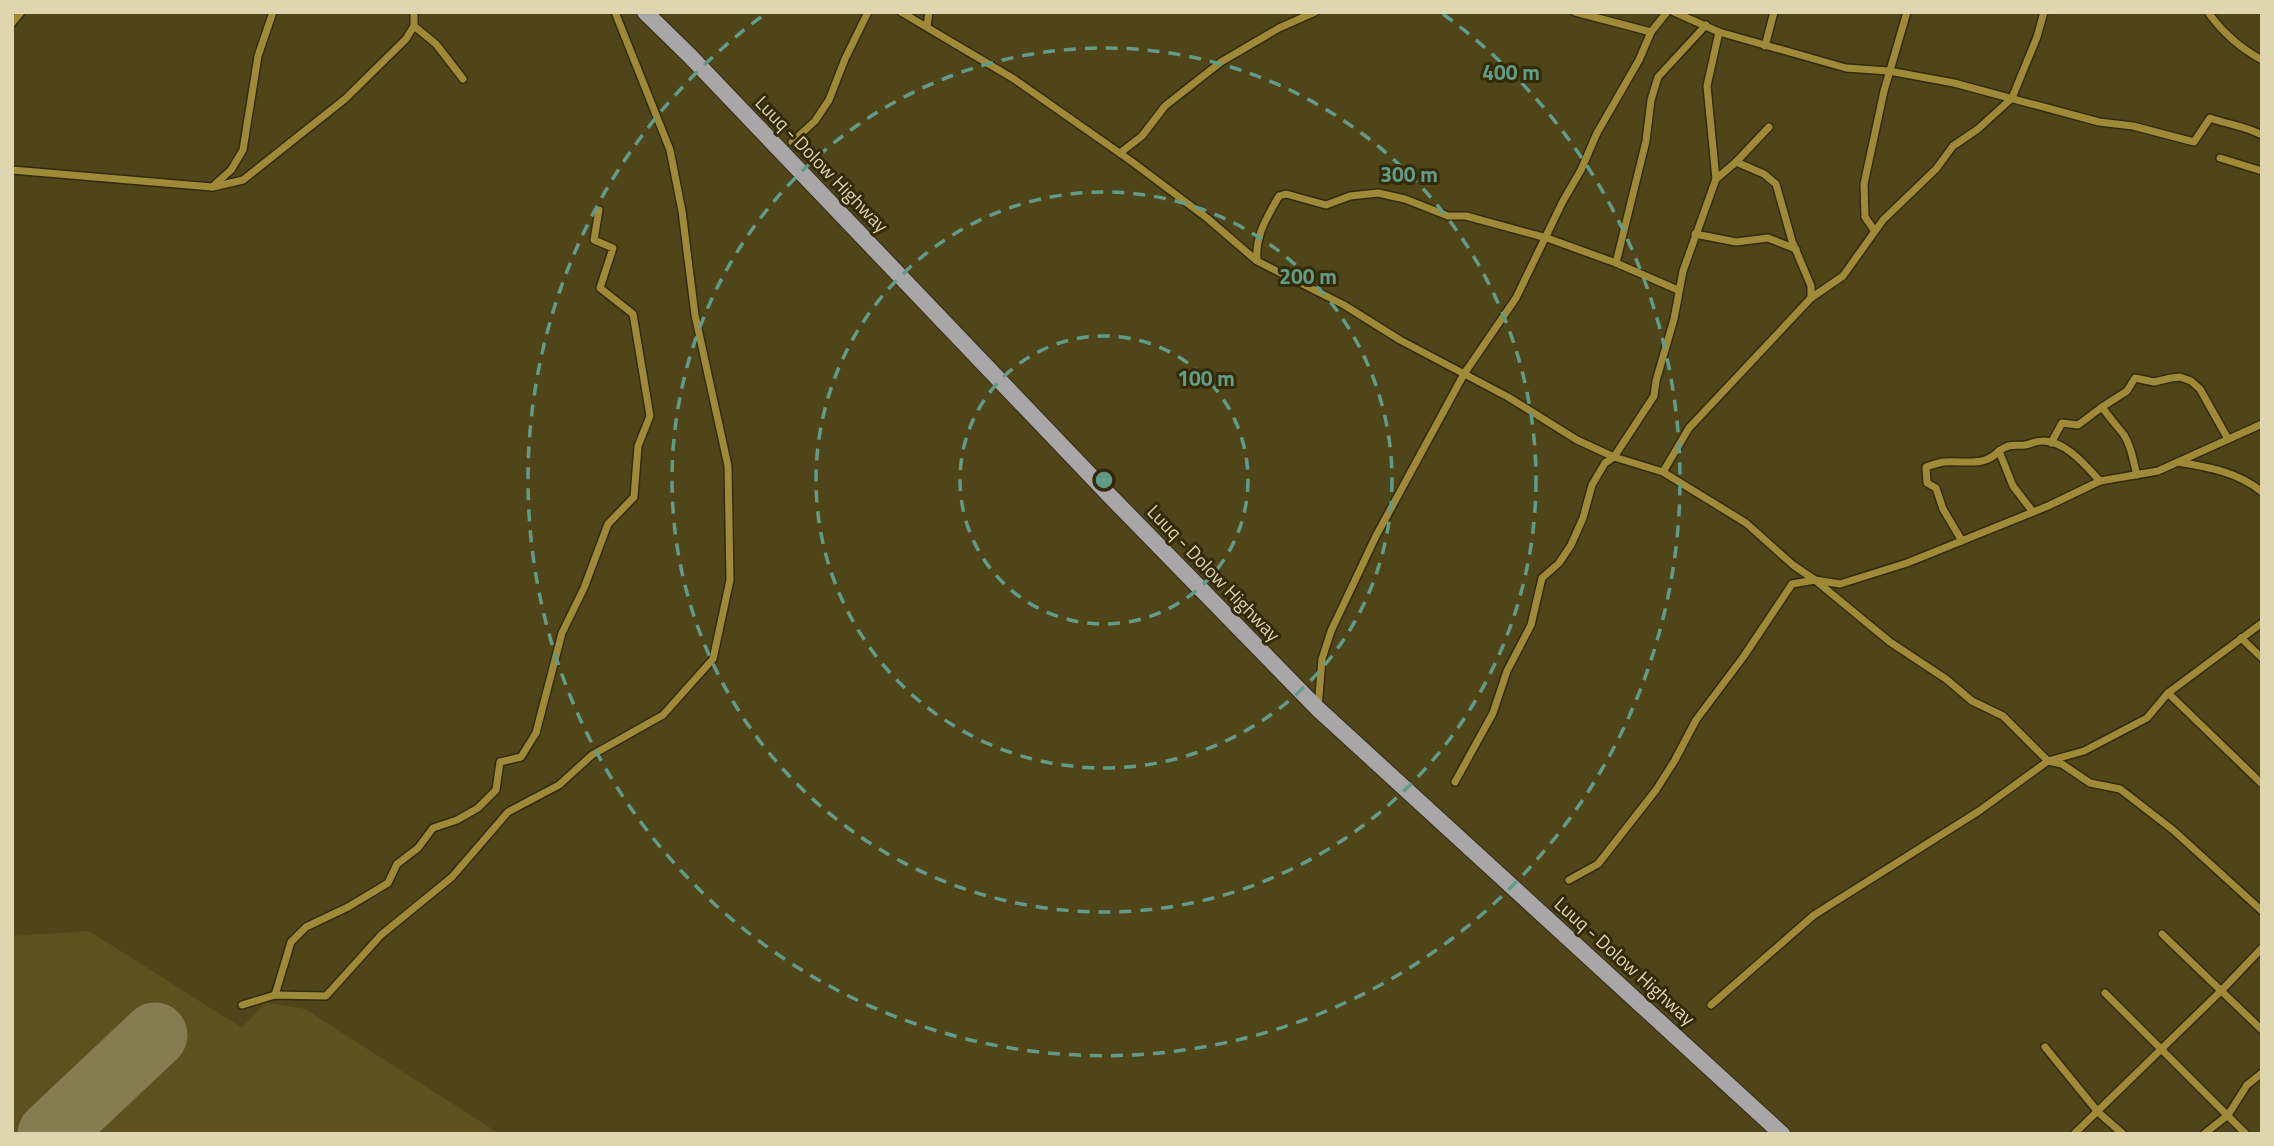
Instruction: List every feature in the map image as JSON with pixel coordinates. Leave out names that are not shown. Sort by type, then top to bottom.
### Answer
[{"type":"main road","name":"Luuq - Dolow Highway","points":[[645,12],[1317,708],[1782,1134]]},
{"type":"street","points":[[12,23],[21,12]]},
{"type":"street","points":[[212,187],[231,170],[243,149],[258,56],[273,12]]},
{"type":"street","points":[[12,170],[212,187],[243,180],[345,99],[406,39],[414,26],[414,12]]},
{"type":"street","points":[[242,1005],[275,995],[326,996],[381,935],[452,877],[509,812],[559,785],[592,755],[663,715],[713,659],[730,580],[728,466],[695,315],[682,211],[670,150],[615,12]]},
{"type":"street","points":[[792,142],[815,121],[829,100],[868,12]]},
{"type":"street","points":[[901,12],[1014,79],[1120,153],[1207,218],[1257,261],[1344,305],[1400,340],[1507,397],[1577,440],[1614,457],[1663,472],[1746,523],[1793,565],[1890,642],[1946,679],[1972,701],[2003,716],[2048,761],[2062,764],[2090,783],[2120,789],[2173,830],[2262,911]]},
{"type":"street","points":[[927,26],[929,12]]},
{"type":"street","points":[[1120,153],[1142,136],[1165,106],[1221,62],[1279,28],[1315,12]]},
{"type":"street","points":[[1575,12],[1651,32]]},
{"type":"street","points":[[1317,708],[1322,659],[1331,631],[1376,536],[1464,374],[1516,298],[1597,133],[1639,60],[1651,32],[1667,12]]},
{"type":"street","points":[[1674,12],[1719,32],[1846,68],[1889,71],[1954,83],[2099,122],[2133,126],[2194,142],[2210,118],[2244,126],[2262,135]]},
{"type":"street","points":[[1765,46],[1774,12]]},
{"type":"street","points":[[1874,230],[1866,217],[1864,184],[1889,71],[1907,12]]},
{"type":"street","points":[[1663,472],[1689,428],[1811,298],[1843,276],[1874,230],[1936,169],[1953,146],[1978,129],[2012,98],[2045,12]]},
{"type":"street","points":[[2208,12],[2219,28],[2262,60]]},
{"type":"street","points":[[1616,263],[1646,141],[1651,100],[1658,77],[1706,25]]},
{"type":"street","points":[[414,26],[436,44],[463,79]]},
{"type":"street","points":[[1455,782],[1493,713],[1507,671],[1531,625],[1542,578],[1559,562],[1571,545],[1583,518],[1592,485],[1654,396],[1670,337],[1678,290],[1716,179],[1707,86],[1719,32]]},
{"type":"street","points":[[1716,179],[1737,162],[1769,127]]},
{"type":"street","points":[[2220,158],[2262,171]]},
{"type":"street","points":[[1737,162],[1764,174],[1776,184],[1796,249],[1811,286],[1811,298]]},
{"type":"street","points":[[1257,261],[1255,245],[1279,196],[1286,194],[1325,205],[1350,196],[1378,194],[1405,199],[1448,216],[1466,216],[1547,238],[1616,263],[1678,290]]},
{"type":"street","points":[[275,995],[291,942],[306,927],[348,907],[388,883],[397,864],[418,848],[433,828],[457,820],[478,808],[496,790],[500,762],[521,757],[536,733],[562,633],[584,588],[608,524],[634,497],[638,446],[650,416],[634,314],[600,288],[613,248],[594,240],[599,210]]},
{"type":"street","points":[[1695,234],[1736,242],[1768,237],[1796,249]]},
{"type":"street","points":[[2051,443],[2062,423],[2078,425],[2127,391],[2135,379],[2154,382],[2180,377],[2191,381],[2200,389],[2228,439]]},
{"type":"street","points":[[2102,407],[2124,436],[2131,450],[2137,475]]},
{"type":"street","points":[[1569,880],[1598,864],[1656,790],[1696,720],[1744,656],[1792,584],[1815,580],[1840,584],[1907,563],[2101,481],[2158,471],[2262,424]]},
{"type":"street","points":[[1962,541],[1943,509],[1936,488],[1927,483],[1926,467],[1941,462],[1978,463],[1993,457],[2009,445],[2043,441],[2076,456],[2101,481]]},
{"type":"street","points":[[1999,451],[2013,486],[2033,512]]},
{"type":"street","points":[[2177,462],[2217,468],[2254,485],[2262,492]]},
{"type":"street","points":[[1711,1005],[1814,915],[1979,811],[2048,761],[2084,751],[2147,718],[2168,693],[2262,623]]},
{"type":"street","points":[[2241,638],[2262,658]]},
{"type":"street","points":[[2168,693],[2262,784]]},
{"type":"street","points":[[2162,934],[2262,1030]]},
{"type":"street","points":[[2074,1134],[2262,948]]},
{"type":"street","points":[[2105,993],[2246,1134]]},
{"type":"street","points":[[2045,1047],[2098,1112],[2123,1134]]},
{"type":"street","points":[[2204,1134],[2228,1115],[2247,1085],[2262,1073]]},
{"type":"shaded area","points":[[89,931],[242,1028],[266,1002],[305,1009],[500,1134],[12,1134],[12,936]]},
{"type":"runway","points":[[50,1134],[155,1035]]}]
